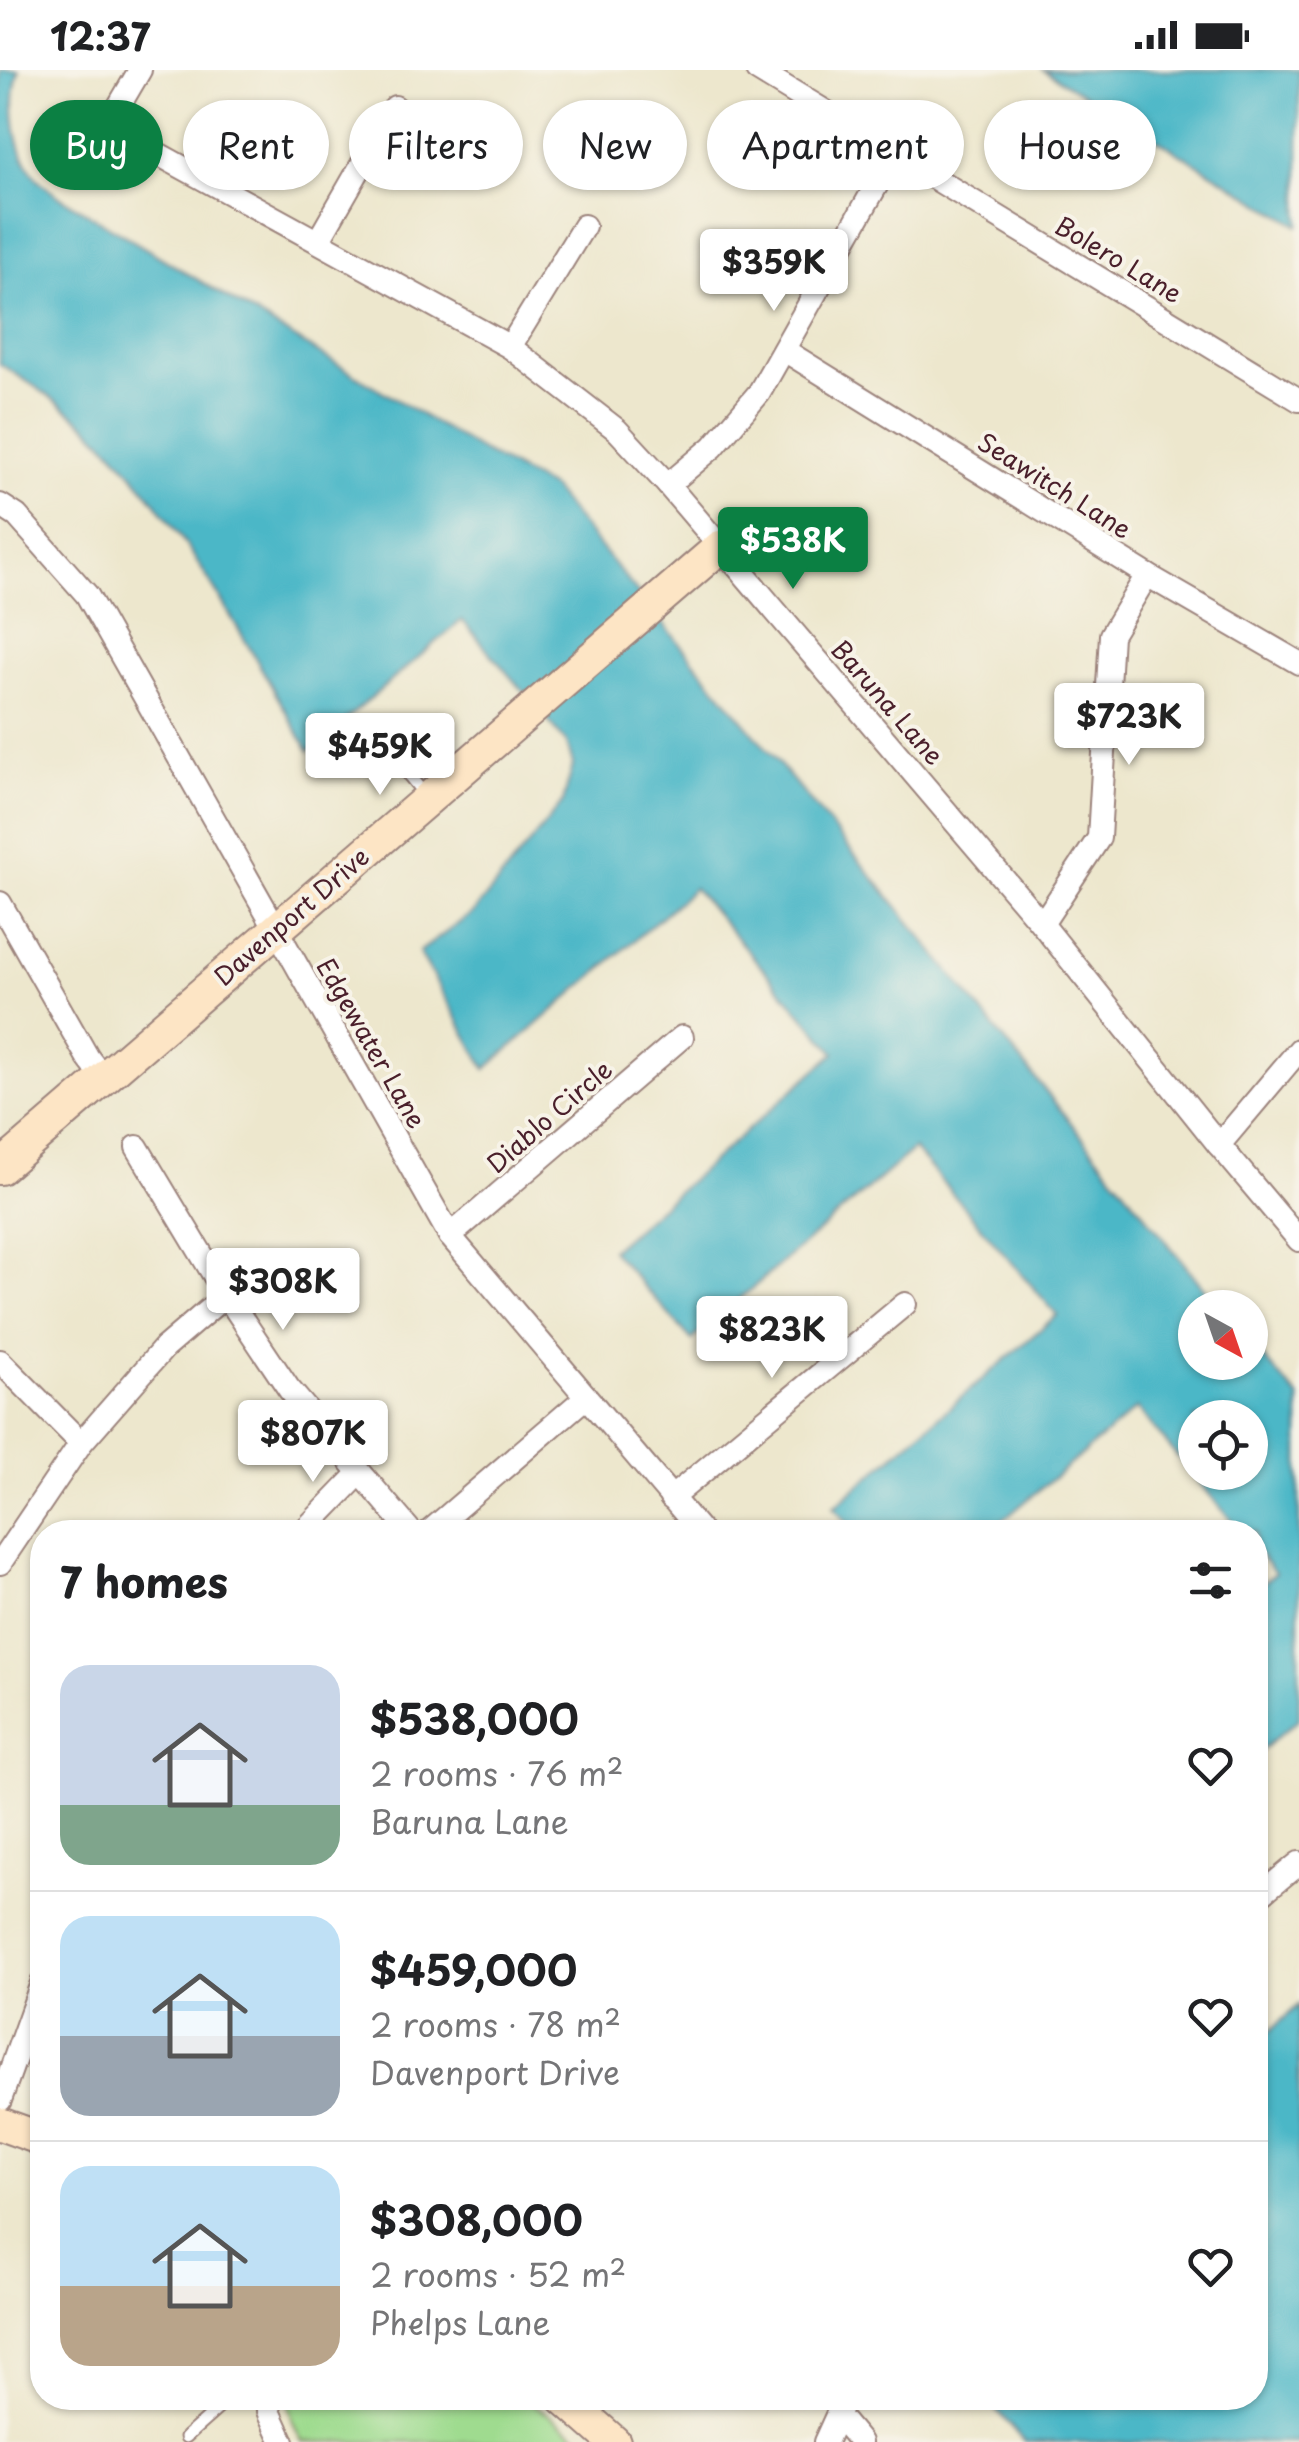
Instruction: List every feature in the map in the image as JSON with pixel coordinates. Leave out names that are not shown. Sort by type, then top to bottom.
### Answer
[{"type":"street","name":"Baruna Lane","points":[[140,70],[113,116],[118,132],[510,347],[618,430],[1042,924],[1299,1240]]},
{"type":"street","name":"Bolero Lane","points":[[757,70],[806,100]]},
{"type":"street","points":[[318,241],[349,186]]},
{"type":"street","points":[[668,486],[713,447],[759,393],[874,190]]},
{"type":"street","name":"Bolero Lane","points":[[953,190],[1299,400]]},
{"type":"street","points":[[510,347],[584,226]]},
{"type":"street","name":"Seawitch Lane","points":[[784,350],[1147,575],[1299,663]]},
{"type":"street","name":"Edgewater Lane","points":[[0,505],[17,516],[87,595],[450,1236],[690,1520]]},
{"type":"street","name":"Davenport Drive","points":[[0,1167],[720,548]]},
{"type":"street","points":[[1042,924],[1099,838],[1111,635],[1147,575]]},
{"type":"street","points":[[0,903],[88,1058],[104,1079]]},
{"type":"street","name":"Diablo Circle","points":[[450,1236],[682,1038]]},
{"type":"street","points":[[1218,1145],[1299,1050]]},
{"type":"street","points":[[138,1148],[226,1295],[289,1389],[401,1520]]},
{"type":"street","points":[[0,1563],[80,1443],[164,1348],[226,1295]]},
{"type":"street","points":[[671,1498],[905,1304]]},
{"type":"street","points":[[0,1360],[80,1443]]},
{"type":"street","points":[[443,1520],[586,1396]]},
{"type":"street","points":[[316,1520],[360,1474]]},
{"type":"street","points":[[1268,1888],[1299,1862]]},
{"type":"street","points":[[0,2100],[30,2016]]},
{"type":"street","points":[[0,2124],[30,2135]]},
{"type":"street","points":[[269,2410],[283,2442]]},
{"type":"street","points":[[585,2410],[614,2442]]},
{"type":"street","points":[[825,2442],[841,2410]]},
{"type":"street","points":[[844,2410],[860,2442]]},
{"type":"lane","points":[[375,734],[428,798]]},
{"type":"lane","points":[[186,2437],[216,2410]]},
{"type":"green space","points":[[290,2410],[542,2410],[586,2442],[302,2442]]},
{"type":"water","points":[[0,70],[19,70],[15,126],[30,167],[30,190],[51,190],[478,449],[551,488],[896,905],[1205,1290],[1178,1290],[1178,1380],[1268,1380],[1268,1363],[1299,1398],[1299,1719],[1268,1744],[1268,1579],[1275,1573],[1268,1565],[1268,1520],[1231,1520],[1206,1490],[1268,1490],[1268,1400],[1178,1400],[1178,1457],[1137,1408],[1003,1520],[845,1520],[834,1507],[1057,1315],[914,1149],[692,1340],[611,1250],[835,1053],[694,888],[486,1069],[419,952],[474,912],[563,802],[573,765],[567,743],[462,620],[309,751],[185,544],[127,467],[84,423],[0,364]]},
{"type":"water","points":[[1043,70],[1299,70],[1299,226],[1156,139],[1156,100],[1092,100]]},
{"type":"water","points":[[1299,2005],[1299,2442],[1025,2442],[997,2410],[1268,2410],[1268,2032]]}]
